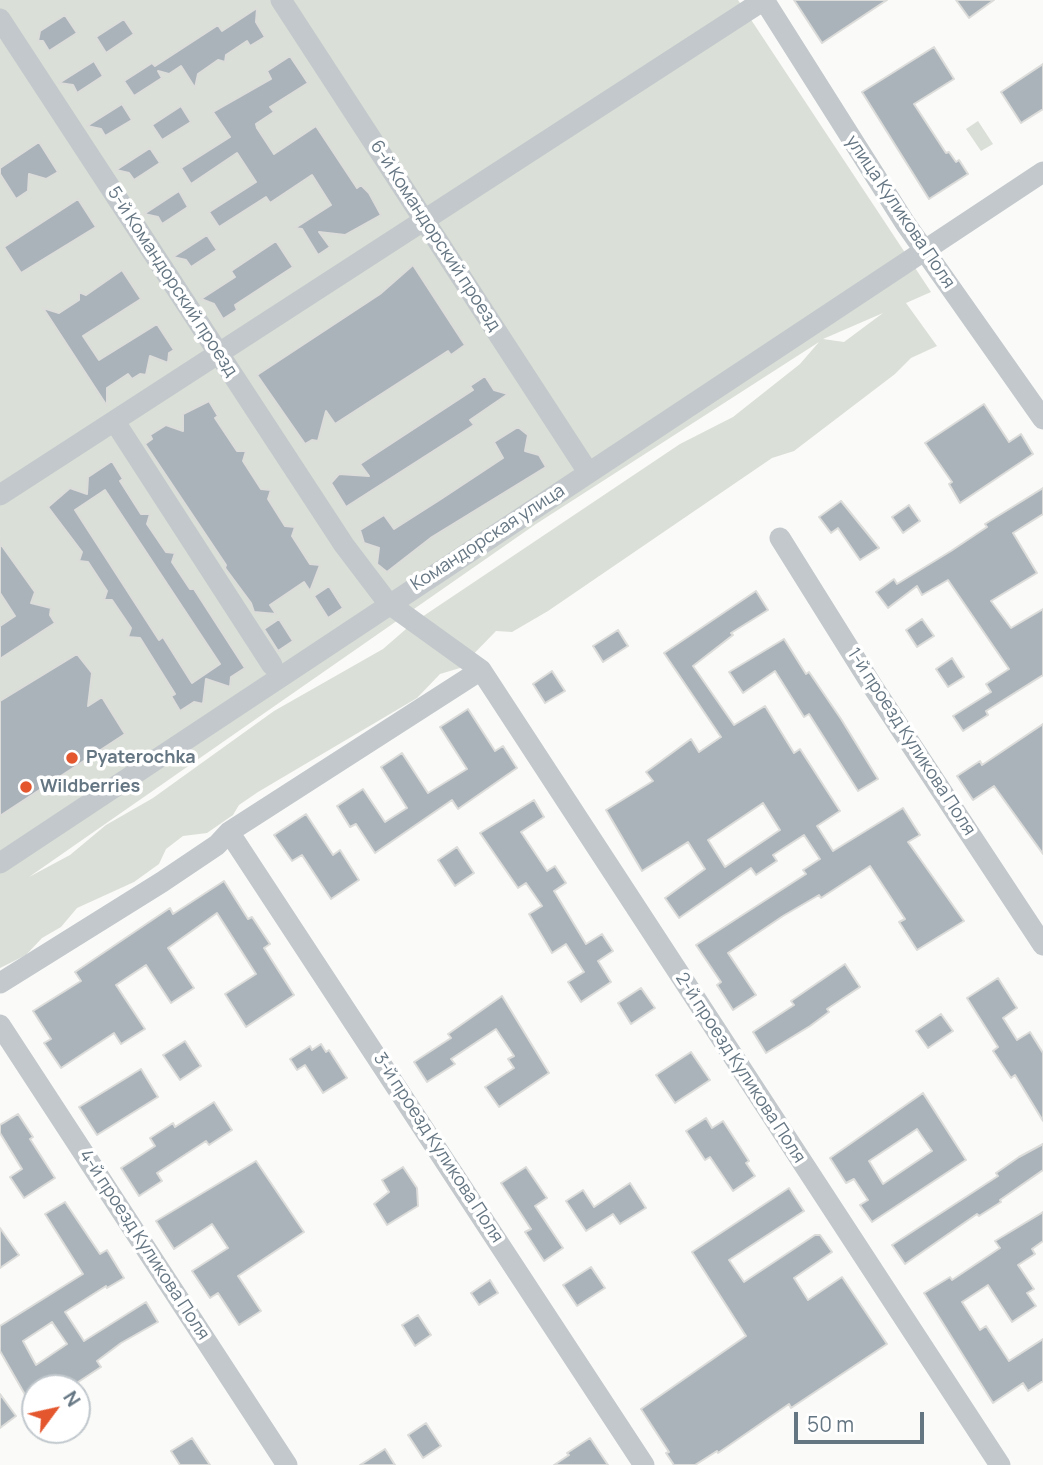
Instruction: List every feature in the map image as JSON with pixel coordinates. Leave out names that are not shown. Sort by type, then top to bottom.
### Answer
[{"type":"street","name":"6-й Командорский проезд","points":[[281,0],[589,472]]},
{"type":"street","points":[[0,495],[764,0]]},
{"type":"street","name":"улица Куликова Поля","points":[[764,0],[925,250],[1043,419]]},
{"type":"street","name":"5-й Командорский проезд","points":[[0,19],[344,545],[388,603],[481,670]]},
{"type":"street","name":"Командорская улица","points":[[0,863],[388,603],[1043,172]]},
{"type":"street","points":[[115,422],[272,665]]},
{"type":"street","name":"1-й проезд Куликова Поля","points":[[780,538],[873,687],[1043,945]]},
{"type":"street","points":[[0,983],[162,882],[217,845],[229,832],[481,670]]},
{"type":"street","name":"2-й проезд Куликова Поля","points":[[481,670],[1000,1465]]},
{"type":"street","name":"3-й проезд Куликова Поля","points":[[229,832],[644,1465]]},
{"type":"street","name":"4-й проезд Куликова Поля","points":[[0,1025],[287,1465]]},
{"type":"shaded area","points":[[0,0],[738,0],[931,292],[906,303],[937,346],[911,358],[895,374],[794,451],[772,458],[548,611],[512,632],[496,631],[460,668],[440,674],[417,698],[258,792],[239,805],[233,815],[207,833],[183,836],[166,849],[159,864],[134,882],[77,908],[61,927],[42,938],[26,955],[0,968]],"holes":[[[883,313],[844,342],[823,339]],[[819,342],[800,364],[733,417],[680,444],[413,623],[383,649],[274,711],[153,798],[106,825],[70,855],[29,877],[536,524]]]},
{"type":"shaded area","points":[[978,121],[993,144],[981,151],[966,129]]},
{"type":"building","points":[[794,0],[887,0],[822,43]]},
{"type":"building","points":[[956,0],[994,0],[969,18]]},
{"type":"building","points":[[257,8],[256,22],[265,37],[250,46],[247,41],[226,55],[225,62],[218,60],[198,74],[195,88],[181,66],[169,74],[158,71],[162,78],[134,96],[124,81],[152,63],[155,66],[218,25],[222,31]]},
{"type":"building","points":[[65,15],[77,33],[49,51],[43,41],[38,41],[40,31]]},
{"type":"building","points":[[124,19],[134,34],[106,53],[96,37]]},
{"type":"building","points":[[934,47],[954,79],[914,104],[946,153],[949,152],[956,162],[959,160],[968,174],[929,199],[862,92]]},
{"type":"building","points":[[290,56],[308,83],[270,107],[274,112],[256,124],[257,128],[274,154],[316,126],[357,188],[361,185],[369,193],[381,215],[345,235],[319,232],[330,247],[318,255],[302,229],[295,228],[331,205],[312,175],[270,203],[266,197],[219,227],[209,212],[256,182],[237,153],[191,184],[181,168],[230,137],[213,112],[271,79],[267,71]]},
{"type":"building","points":[[94,61],[103,76],[77,93],[73,85],[59,83]]},
{"type":"building","points":[[1043,64],[1043,109],[1021,123],[1001,92]]},
{"type":"building","points":[[122,104],[132,120],[105,136],[101,129],[87,126]]},
{"type":"building","points":[[181,106],[191,122],[162,140],[152,125]]},
{"type":"building","points":[[39,142],[58,172],[46,179],[29,174],[28,191],[16,199],[0,174],[0,168]]},
{"type":"building","points":[[150,148],[160,163],[134,180],[129,173],[116,170]]},
{"type":"building","points":[[179,191],[188,207],[162,224],[158,217],[144,214]]},
{"type":"building","points":[[78,199],[96,227],[21,273],[4,247]]},
{"type":"building","points":[[207,235],[217,250],[191,267],[186,260],[173,257]]},
{"type":"building","points":[[276,241],[293,267],[235,305],[237,310],[223,319],[214,304],[201,299],[235,277],[231,271]]},
{"type":"building","points":[[413,265],[465,345],[451,355],[448,351],[335,424],[326,411],[318,441],[312,440],[305,444],[257,375],[380,294]]},
{"type":"building","points":[[122,270],[141,299],[83,336],[99,360],[157,324],[174,350],[169,353],[168,363],[150,356],[146,375],[140,374],[132,379],[128,374],[107,388],[107,406],[43,308],[59,313],[79,300],[79,292],[86,295]]},
{"type":"building","points":[[485,376],[494,390],[508,394],[470,420],[474,425],[346,507],[331,483],[339,474],[369,476],[360,464],[473,390],[470,386]]},
{"type":"building","points":[[209,401],[218,416],[215,418],[237,451],[246,451],[243,461],[261,489],[271,490],[268,499],[285,526],[295,527],[292,536],[310,564],[320,565],[310,591],[304,582],[270,605],[276,614],[254,612],[251,603],[225,568],[226,565],[145,444],[152,439],[150,435],[166,425],[183,431],[183,414]]},
{"type":"building","points":[[984,404],[1009,442],[1021,434],[1033,454],[960,503],[949,484],[952,482],[925,443]]},
{"type":"building","points":[[518,427],[528,435],[525,451],[539,455],[546,467],[432,537],[387,572],[377,564],[379,548],[364,543],[360,530],[384,515],[394,529],[441,499],[503,458],[494,442]]},
{"type":"building","points":[[112,461],[123,479],[120,481],[141,514],[150,514],[147,524],[166,552],[175,553],[172,562],[190,589],[194,589],[245,668],[231,677],[230,687],[206,679],[203,704],[194,702],[180,711],[171,696],[175,694],[140,638],[128,637],[131,628],[112,600],[104,600],[107,591],[88,562],[79,561],[82,552],[48,507],[70,488],[87,494],[88,477]],"holes":[[[105,490],[220,664],[192,683],[163,637],[159,640],[75,510]]]},
{"type":"building","points":[[1043,488],[1043,514],[1013,533],[1037,573],[991,601],[1011,628],[1043,609],[1043,675],[986,711],[988,715],[963,731],[953,716],[991,692],[986,684],[1009,669],[948,580],[922,595],[917,586],[888,608],[876,592],[894,579],[897,584],[951,551],[987,527],[985,524]]},
{"type":"building","points":[[841,501],[879,548],[860,560],[838,528],[831,533],[819,517]]},
{"type":"building","points":[[909,505],[920,521],[903,533],[892,517]]},
{"type":"building","points":[[0,543],[35,592],[31,603],[51,608],[50,615],[55,623],[0,659],[0,626],[15,616],[0,593]]},
{"type":"building","points":[[329,586],[343,608],[328,618],[314,596]]},
{"type":"building","points":[[756,591],[768,610],[731,633],[733,635],[693,666],[734,725],[765,706],[794,753],[800,749],[840,811],[817,826],[833,851],[903,808],[920,835],[908,842],[964,921],[917,950],[899,922],[905,919],[870,866],[821,898],[819,895],[783,916],[728,953],[756,995],[733,1010],[717,985],[721,982],[696,945],[806,874],[803,870],[820,859],[804,835],[773,855],[777,861],[756,875],[751,868],[679,918],[665,898],[705,869],[688,842],[642,871],[606,810],[653,781],[646,772],[691,739],[699,752],[721,737],[664,653]],"holes":[[[763,803],[780,830],[725,867],[708,840]]]},
{"type":"building","points":[[279,619],[293,641],[278,651],[264,629]]},
{"type":"building","points":[[922,619],[934,636],[917,647],[906,630]]},
{"type":"building","points":[[618,630],[628,646],[603,662],[593,646]]},
{"type":"building","points":[[784,639],[806,674],[809,672],[841,719],[878,779],[858,791],[809,714],[804,717],[775,671],[743,693],[729,672]]},
{"type":"building","points":[[77,654],[92,673],[88,706],[102,697],[125,734],[0,816],[0,701]]},
{"type":"building","points":[[952,658],[964,677],[948,687],[936,669]]},
{"type":"building","points":[[552,671],[565,691],[545,703],[533,684]]},
{"type":"building","points":[[468,709],[495,751],[503,746],[517,768],[458,809],[452,800],[375,853],[356,824],[350,827],[337,806],[363,789],[385,822],[407,808],[381,767],[402,753],[428,793],[467,769],[440,727]]},
{"type":"building","points":[[1043,724],[1043,854],[994,786],[973,800],[957,776],[980,761],[982,765]]},
{"type":"building","points":[[534,800],[544,817],[521,832],[547,871],[555,866],[566,883],[554,891],[586,944],[602,934],[613,951],[598,961],[611,982],[581,1002],[568,982],[584,972],[566,944],[552,953],[529,914],[542,906],[526,883],[518,888],[480,833]]},
{"type":"building","points":[[306,814],[333,855],[340,850],[359,880],[331,899],[302,855],[292,861],[274,835]]},
{"type":"building","points":[[457,847],[474,873],[455,886],[438,860]]},
{"type":"building","points":[[224,881],[248,919],[252,917],[270,944],[264,948],[294,995],[246,1027],[225,994],[256,974],[217,913],[168,948],[194,988],[171,1003],[146,965],[116,985],[145,1029],[121,1044],[114,1033],[61,1068],[44,1043],[51,1039],[33,1011],[81,981],[75,972],[170,908],[173,914]]},
{"type":"building","points":[[845,964],[860,987],[827,1009],[829,1012],[810,1026],[766,1053],[753,1032],[794,1005],[791,1001]]},
{"type":"building","points":[[998,978],[1017,1008],[1003,1018],[1017,1040],[1030,1032],[1043,1053],[1043,1121],[1015,1075],[1011,1078],[993,1051],[998,1047],[967,998]]},
{"type":"building","points":[[641,988],[655,1008],[631,1024],[618,1003]]},
{"type":"building","points":[[502,996],[549,1073],[499,1107],[485,1087],[514,1068],[508,1059],[514,1056],[496,1029],[451,1059],[455,1064],[427,1082],[414,1062],[451,1038],[448,1034]]},
{"type":"building","points":[[941,1014],[953,1031],[928,1048],[916,1031]]},
{"type":"building","points":[[185,1041],[201,1066],[180,1080],[163,1055]]},
{"type":"building","points":[[321,1044],[326,1052],[329,1050],[347,1078],[323,1093],[305,1065],[297,1070],[290,1059],[310,1046],[312,1050]]},
{"type":"building","points":[[691,1052],[710,1080],[675,1103],[656,1075]]},
{"type":"building","points":[[141,1069],[158,1097],[97,1135],[79,1107]]},
{"type":"building","points":[[923,1093],[966,1160],[872,1222],[860,1205],[868,1200],[854,1179],[846,1183],[830,1158]],"holes":[[[917,1129],[932,1151],[883,1184],[869,1161]]]},
{"type":"building","points":[[214,1102],[232,1130],[209,1145],[206,1141],[157,1173],[162,1181],[139,1196],[121,1168],[155,1146],[150,1138],[173,1123],[175,1127]]},
{"type":"building","points":[[18,1114],[33,1137],[30,1139],[55,1178],[24,1198],[10,1177],[22,1169],[0,1133],[0,1125]]},
{"type":"building","points":[[706,1118],[712,1128],[723,1121],[749,1161],[746,1163],[755,1176],[733,1191],[710,1157],[705,1160],[686,1131]]},
{"type":"building","points":[[1043,1144],[1043,1170],[1000,1200],[1001,1202],[979,1216],[977,1214],[905,1264],[892,1245],[998,1176],[996,1173],[1019,1157]]},
{"type":"building","points":[[256,1161],[304,1232],[238,1276],[261,1311],[239,1325],[218,1293],[210,1298],[192,1271],[228,1248],[212,1224],[174,1249],[156,1221]]},
{"type":"building","points":[[403,1167],[417,1188],[418,1206],[387,1225],[374,1204],[389,1192],[382,1180]]},
{"type":"building","points":[[526,1167],[547,1198],[535,1206],[563,1248],[544,1261],[525,1232],[531,1229],[501,1183]]},
{"type":"building","points":[[630,1183],[646,1208],[620,1224],[613,1214],[586,1231],[566,1201],[583,1190],[594,1207]]},
{"type":"building","points":[[789,1188],[804,1211],[729,1260],[744,1282],[815,1235],[820,1235],[832,1252],[794,1278],[808,1300],[842,1277],[887,1344],[791,1408],[789,1404],[718,1453],[717,1451],[695,1465],[674,1465],[666,1453],[669,1452],[641,1409],[746,1336],[692,1252]]},
{"type":"building","points":[[65,1202],[100,1254],[107,1250],[124,1278],[65,1312],[84,1341],[146,1302],[158,1322],[121,1343],[97,1361],[101,1367],[90,1374],[21,1374],[21,1388],[0,1351],[0,1326],[83,1274],[45,1214]],"holes":[[[52,1322],[67,1344],[36,1365],[23,1341]]]},
{"type":"building","points":[[1043,1212],[1043,1241],[1032,1249],[1035,1254],[1018,1265],[1034,1289],[1027,1293],[1036,1306],[1012,1322],[988,1285],[962,1302],[980,1330],[986,1326],[1009,1361],[1043,1339],[1043,1381],[1028,1391],[1023,1383],[993,1403],[924,1293],[950,1277],[952,1280],[1000,1248],[995,1241]]},
{"type":"building","points":[[0,1228],[19,1255],[0,1268]]},
{"type":"building","points":[[591,1267],[605,1288],[577,1306],[563,1285]]},
{"type":"building","points":[[490,1280],[498,1293],[479,1305],[471,1293]]},
{"type":"building","points":[[418,1315],[431,1335],[415,1346],[402,1325]]},
{"type":"building","points":[[0,1394],[16,1416],[0,1428]]},
{"type":"building","points":[[426,1423],[441,1446],[423,1458],[408,1435]]},
{"type":"building","points":[[192,1438],[210,1465],[180,1465],[171,1451]]},
{"type":"building","points":[[590,1438],[608,1465],[554,1465],[569,1455],[567,1453]]},
{"type":"building","points":[[385,1449],[395,1465],[360,1465]]},
{"type":"place","name":"Pyaterochka","points":[[72,758]]},
{"type":"place","name":"Wildberries","points":[[26,787]]}]
